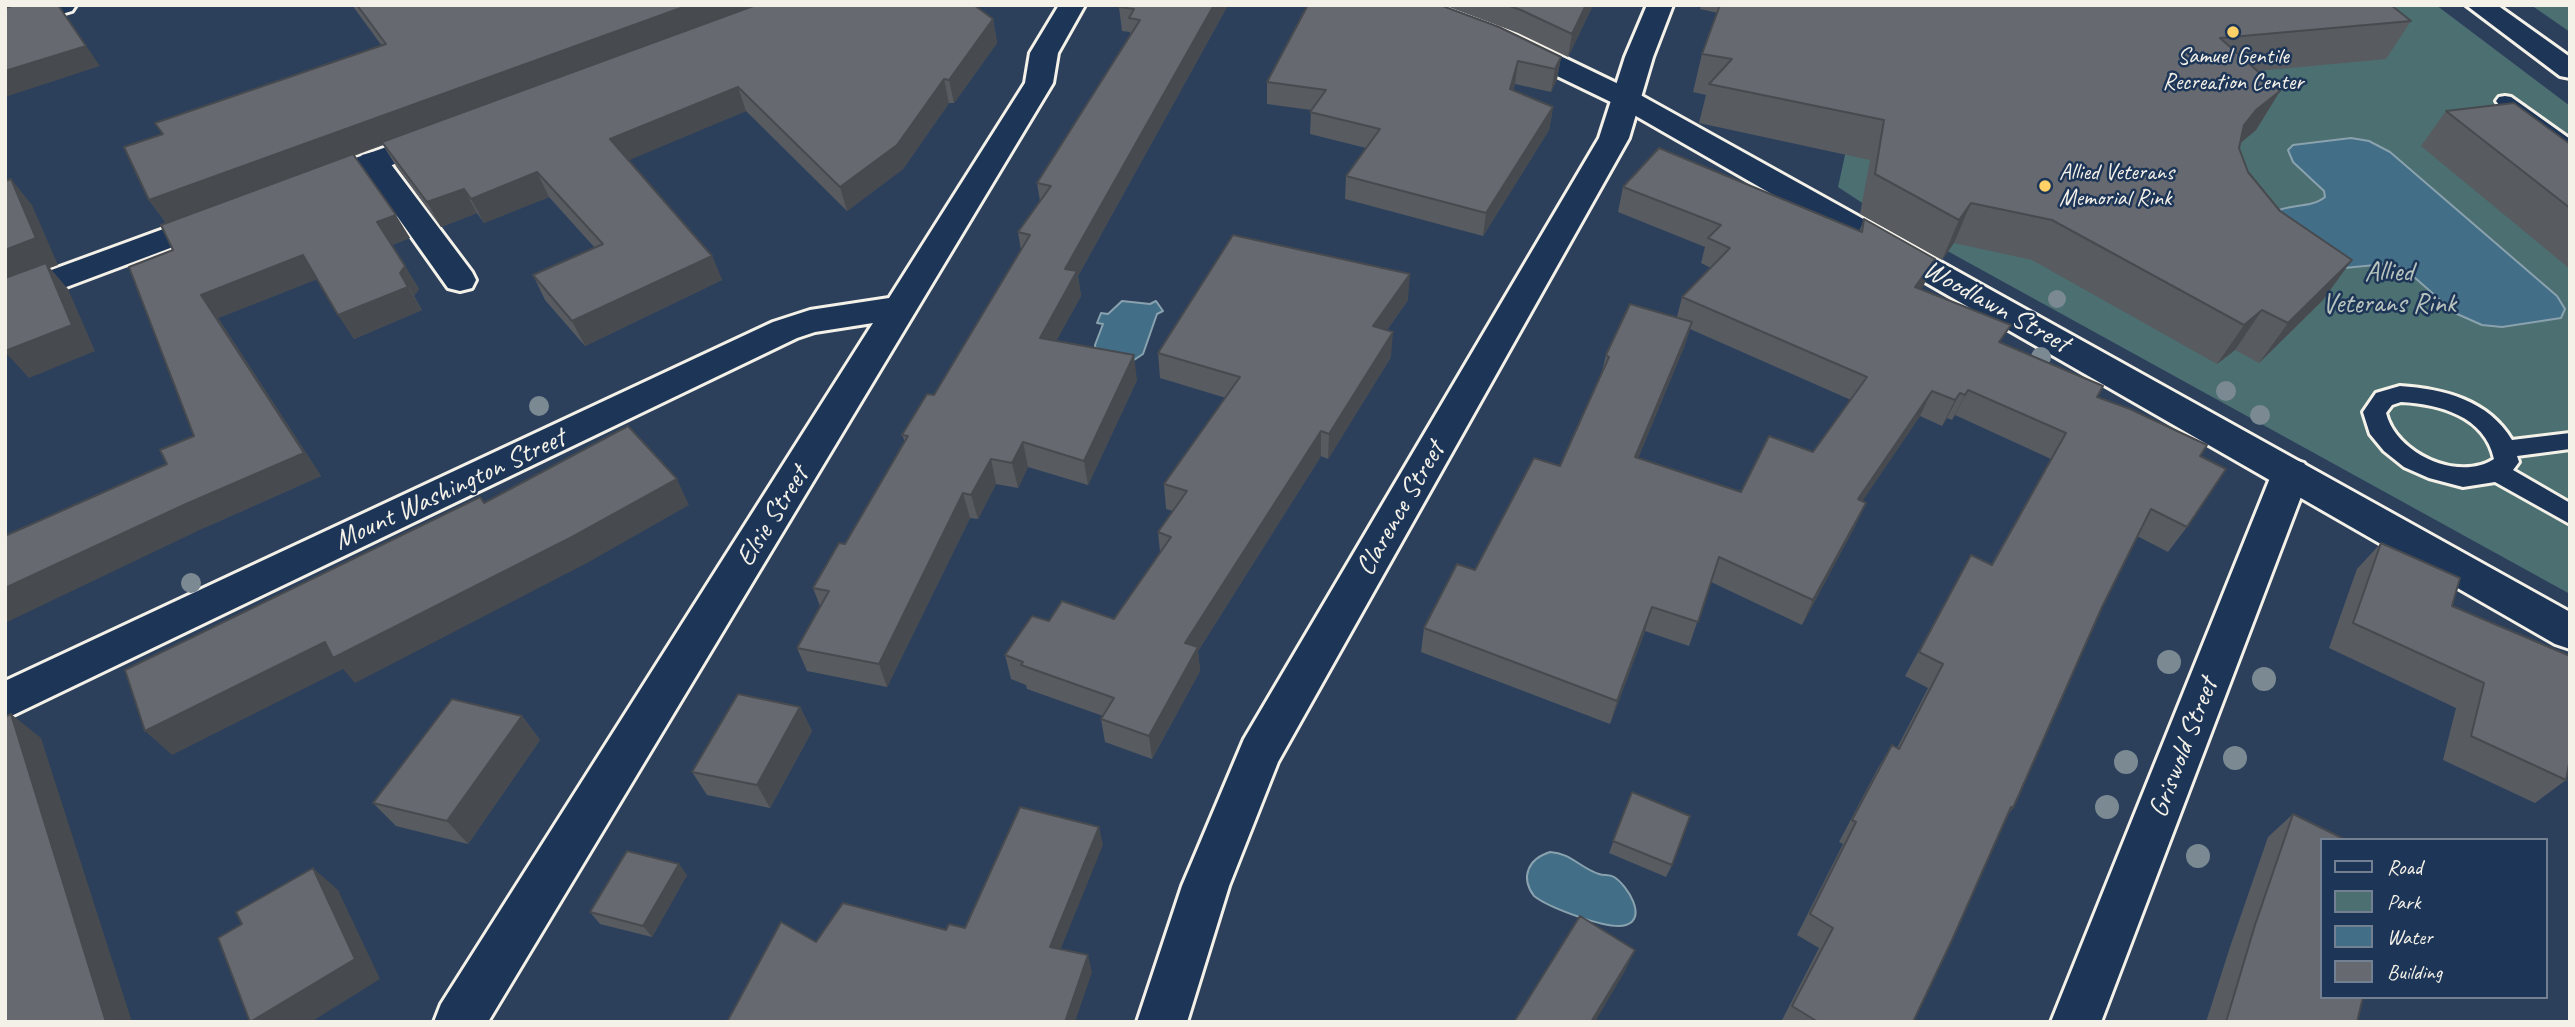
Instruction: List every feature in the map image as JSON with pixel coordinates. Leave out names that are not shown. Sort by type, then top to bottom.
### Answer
[{"type":"street","points":[[5,23],[63,5]]},
{"type":"street","name":"Elsie Street","points":[[459,1022],[1040,83],[1044,53],[1072,5]]},
{"type":"street","name":"Woodlawn Street","points":[[1410,5],[1507,41],[1625,98],[2570,632]]},
{"type":"street","name":"Clarence Street","points":[[1162,1022],[1200,894],[1231,814],[1260,753],[1614,138],[1625,98],[1660,5]]},
{"type":"street","points":[[2479,5],[2570,71]]},
{"type":"street","points":[[285,195],[463,128]]},
{"type":"street","points":[[373,161],[460,280]]},
{"type":"street","points":[[5,299],[246,209]]},
{"type":"street","name":"Mount Washington Street","points":[[5,701],[793,327],[827,317],[903,307]]},
{"type":"street","name":"Griswold Street","points":[[2076,1022],[2291,473]]},
{"type":"lane","points":[[2505,101],[2570,148]]},
{"type":"lane","points":[[2570,441],[2502,460],[2483,477],[2463,478],[2416,463],[2396,450],[2382,436],[2375,421],[2376,409],[2384,399],[2400,394],[2419,394],[2464,408],[2498,434],[2502,460],[2570,515]]},
{"type":"green space","name":"Allied Veterans Rink","points":[[1878,5],[2436,5],[2570,106],[2570,594],[1873,210],[1838,187]]},
{"type":"green space","points":[[2531,5],[2570,5],[2570,32]]},
{"type":"water","points":[[2351,138],[2369,141],[2390,152],[2557,296],[2565,309],[2561,318],[2502,327],[2482,325],[2455,313],[2405,269],[2386,264],[2344,268],[2274,212],[2314,203],[2325,197],[2324,191],[2293,162],[2288,150],[2293,145]]},
{"type":"water","points":[[1122,301],[1150,304],[1156,301],[1163,311],[1157,314],[1143,354],[1131,362],[1097,357],[1095,345],[1103,324],[1097,323],[1101,313],[1108,314]]},
{"type":"water","points":[[1550,852],[1564,855],[1592,871],[1612,876],[1619,881],[1633,901],[1635,916],[1632,921],[1626,925],[1606,925],[1565,912],[1534,896],[1527,882],[1528,870],[1536,859]]},
{"type":"building","points":[[15,5],[58,5],[86,46],[5,71],[5,8]]},
{"type":"building","points":[[357,5],[689,5],[149,200],[124,147],[163,134],[155,123],[386,44]]},
{"type":"building","points":[[756,5],[974,5],[993,19],[949,80],[944,79],[897,145],[840,187],[738,87],[610,139],[712,256],[572,321],[533,275],[603,244],[537,172],[471,199],[464,189],[427,202],[382,142]]},
{"type":"building","points":[[1214,5],[1065,269],[1077,271],[1040,338],[1134,355],[1084,461],[1023,442],[1012,463],[991,459],[971,495],[963,493],[879,664],[797,648],[829,591],[813,588],[839,543],[845,544],[908,436],[902,435],[927,394],[934,395],[1030,235],[1018,232],[1051,186],[1037,183],[1140,20],[1129,18],[1134,9],[1119,7]]},
{"type":"building","points":[[1308,5],[1440,5],[1499,27],[1561,57],[1555,69],[1518,61],[1510,89],[1553,107],[1486,213],[1346,176],[1380,129],[1310,112],[1326,90],[1267,82]]},
{"type":"building","points":[[1507,5],[1586,5],[1572,34]]},
{"type":"building","name":"Allied Veterans Memorial Rink","points":[[1720,5],[2391,5],[2411,21],[2220,38],[2280,91],[2256,110],[2244,125],[2239,148],[2248,172],[2280,211],[2352,260],[2288,323],[2262,310],[2244,325],[2052,220],[1971,203],[1959,220],[1875,174],[1884,120],[1709,84],[1732,59],[1702,54]]},
{"type":"building","points":[[2514,103],[2570,144],[2570,208],[2446,111]]},
{"type":"building","points":[[1659,148],[1862,232],[1864,219],[1935,259],[1915,287],[2011,325],[1999,342],[2103,386],[2097,397],[2130,409],[2207,445],[2200,456],[2226,469],[2187,527],[2151,509],[2102,607],[2013,808],[2011,807],[1913,1022],[1818,1022],[1792,1006],[1833,928],[1810,914],[1856,822],[1852,820],[1892,745],[1899,749],[1943,664],[1919,652],[1971,555],[1992,565],[2066,433],[1968,390],[1965,395],[1960,393],[1955,400],[1932,391],[1858,499],[1866,503],[1813,600],[1719,557],[1698,622],[1652,607],[1617,701],[1424,628],[1457,564],[1475,570],[1534,458],[1560,466],[1630,304],[1692,322],[1635,457],[1741,492],[1769,436],[1813,452],[1867,377],[1682,297],[1730,248],[1708,238],[1721,225],[1623,187]]},
{"type":"building","points":[[353,154],[396,215],[377,222],[405,266],[400,273],[408,287],[338,315],[303,255],[201,295],[304,453],[5,588],[5,536],[167,464],[160,450],[194,436],[129,267],[173,250],[161,225]]},
{"type":"building","points":[[11,179],[36,238],[5,250],[5,181]]},
{"type":"building","points":[[1233,235],[1410,274],[1373,326],[1393,332],[1329,434],[1321,431],[1185,643],[1198,647],[1149,736],[1101,719],[1114,698],[1021,665],[1023,662],[1005,655],[1032,616],[1049,621],[1062,601],[1114,619],[1171,537],[1158,532],[1187,491],[1164,484],[1240,377],[1158,353]]},
{"type":"building","points":[[46,263],[72,325],[5,351],[5,278]]},
{"type":"building","points":[[628,426],[677,479],[572,537],[333,658],[325,642],[145,731],[125,670],[480,497],[484,503]]},
{"type":"building","points":[[2381,543],[2460,578],[2452,606],[2570,656],[2570,758],[2566,780],[2471,736],[2484,683],[2353,623]]},
{"type":"building","points":[[738,694],[800,707],[757,785],[692,772]]},
{"type":"building","points":[[452,699],[522,716],[447,821],[373,803]]},
{"type":"building","points":[[11,714],[106,1022],[5,1022],[5,717]]},
{"type":"building","points":[[1632,792],[1690,816],[1672,865],[1613,841]]},
{"type":"building","points":[[1020,807],[1099,827],[1050,947],[1088,955],[1065,1022],[727,1022],[781,922],[816,942],[843,903],[946,930],[949,924],[965,928]]},
{"type":"building","points":[[2293,814],[2342,838],[2320,838],[2320,999],[2363,999],[2357,1022],[2226,1022],[2255,925]]},
{"type":"building","points":[[627,851],[679,864],[643,926],[590,912]]},
{"type":"building","points":[[313,868],[355,959],[250,1022],[218,938],[242,924],[236,912]]},
{"type":"building","points":[[1580,916],[1635,950],[1591,1022],[1514,1022]]},
{"type":"place","name":"Samuel Gentile Recreation Center","points":[[2233,32]]},
{"type":"place","name":"Allied Veterans Memorial Rink","points":[[2045,186]]}]
